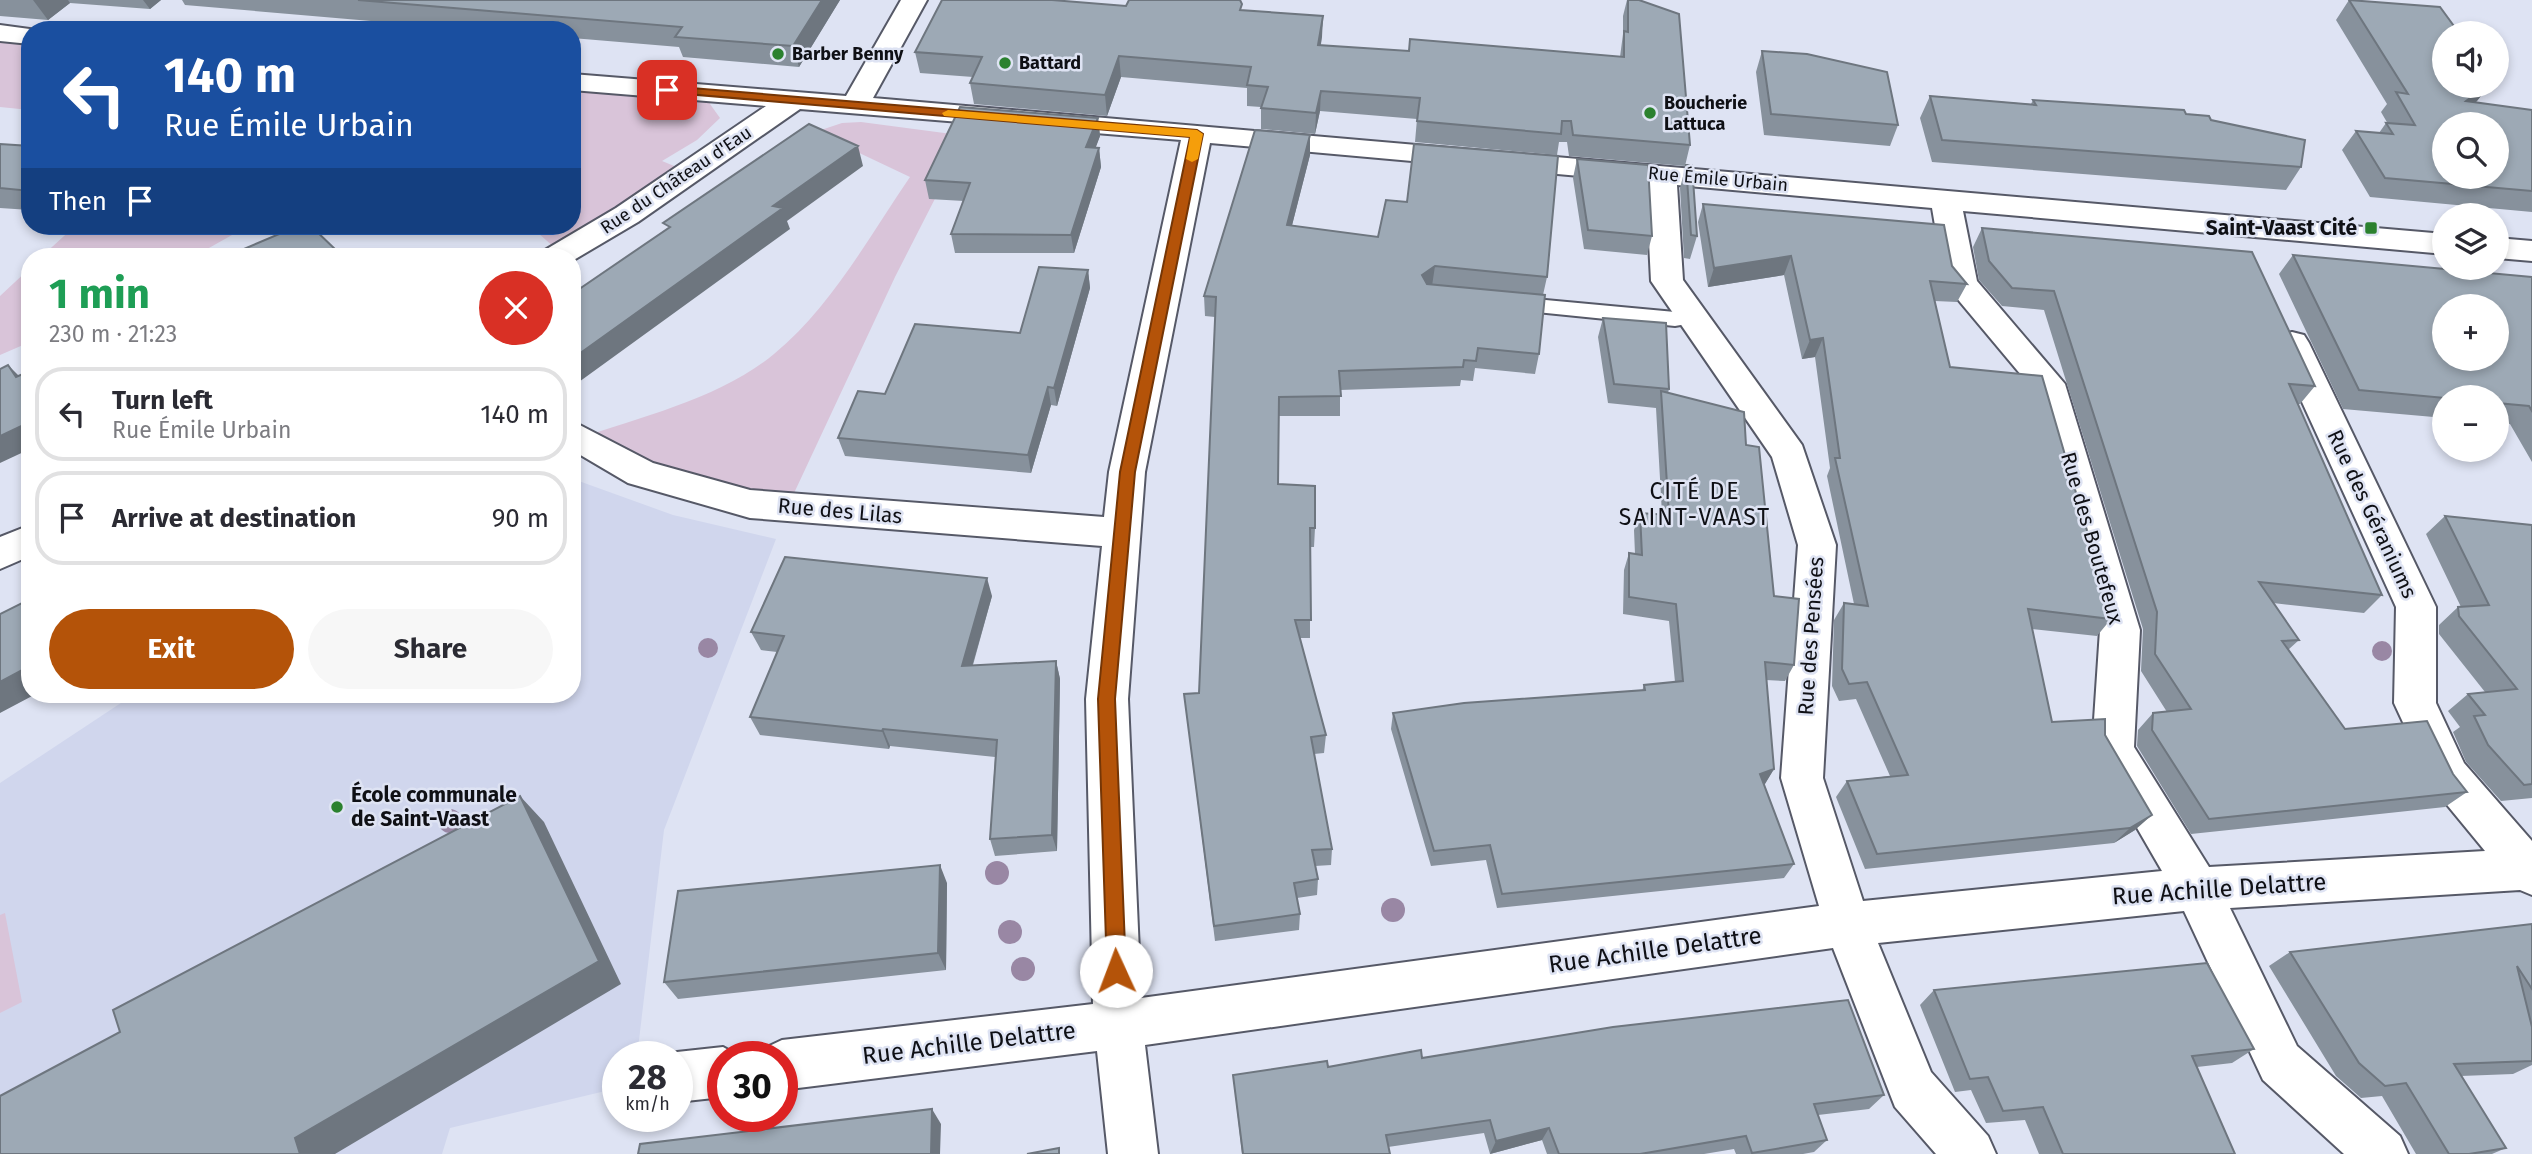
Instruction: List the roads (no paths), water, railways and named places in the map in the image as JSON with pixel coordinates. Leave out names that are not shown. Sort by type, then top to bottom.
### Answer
[{"type":"street","points":[[855,105],[914,0]]},
{"type":"street","points":[[0,33],[21,35]]},
{"type":"street","name":"Rue Émile Urbain","points":[[581,83],[1661,174],[2432,243]]},
{"type":"street","name":"Rue du Château d'Eau","points":[[571,248],[627,215],[794,100]]},
{"type":"street","points":[[1133,1154],[1118,1025],[1107,699],[1127,472],[1197,134]]},
{"type":"street","name":"Rue des Pensées","points":[[1661,174],[1667,281],[1789,454],[1816,545],[1802,778],[1846,924],[1913,1089],[1970,1154]]},
{"type":"street","name":"Rue des Boutefeux","points":[[1946,200],[1961,284],[2048,384],[2120,630],[2113,750],[2197,889],[2280,1063],[2382,1154]]},
{"type":"street","points":[[2238,226],[2255,262]]},
{"type":"street","points":[[2509,249],[2532,251]]},
{"type":"street","name":"Rue des Géraniums","points":[[2278,312],[2416,607],[2415,704],[2449,776],[2531,870]]},
{"type":"street","name":"Rue des Lilas","points":[[581,439],[641,473],[750,503],[1122,533]]},
{"type":"street","points":[[0,554],[21,543]]},
{"type":"street","name":"Rue Achille Delattre","points":[[798,1063],[1118,1025],[1846,924],[2197,889],[2531,870]]},
{"type":"lane","points":[[1486,301],[1675,319],[1691,317]]},
{"type":"place","name":"Barber Benny","points":[[778,54]]},
{"type":"place","name":"Battard","points":[[1005,63]]},
{"type":"place","name":"Boucherie Lattuca","points":[[1650,113]]},
{"type":"place","name":"Saint-Vaast Cité","points":[[2371,228]]},
{"type":"place","name":"École communale de Saint-Vaast","points":[[337,807]]},
{"type":"district","name":"CITÉ DE SAINT-VAAST","points":[[1695,504]]}]
